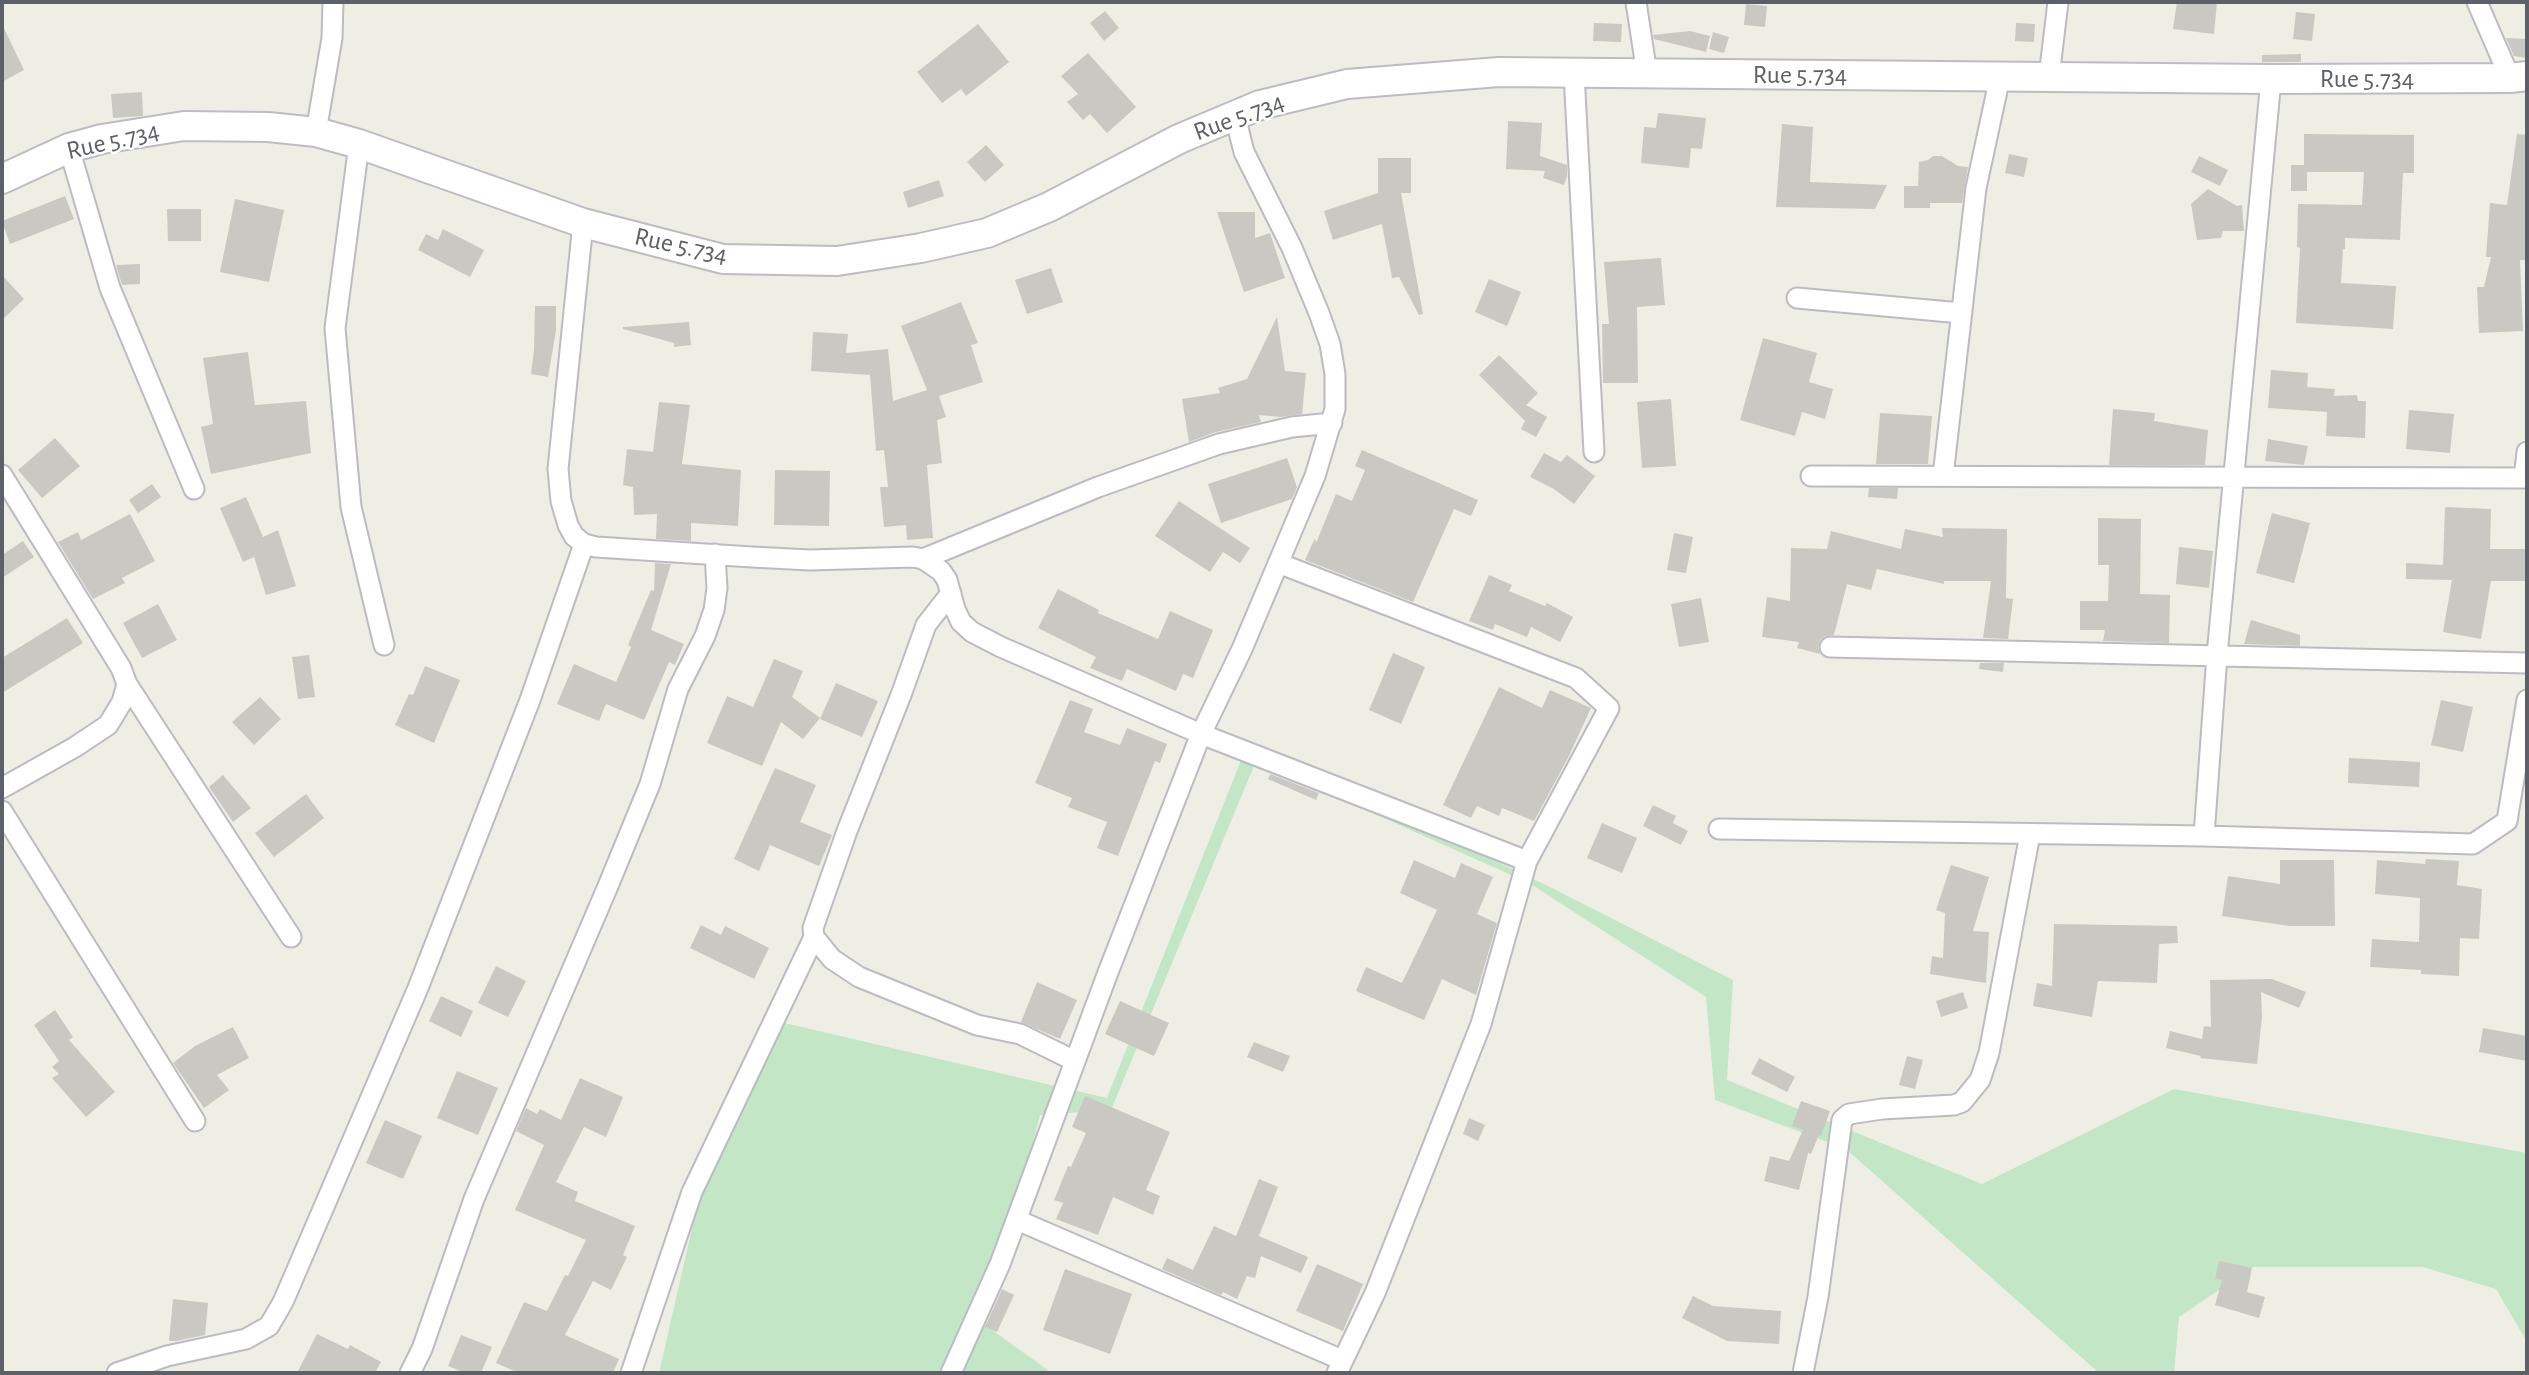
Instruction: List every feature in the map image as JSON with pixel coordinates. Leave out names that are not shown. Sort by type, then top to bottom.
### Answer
[{"type":"street","points":[[316,132],[332,38],[333,2]]},
{"type":"street","points":[[1636,2],[1647,74]]},
{"type":"street","points":[[2049,77],[2058,2]]},
{"type":"street","points":[[2477,2],[2519,77]]},
{"type":"street","name":"Rue 5.734","points":[[2,179],[69,148],[102,139],[184,126],[268,127],[316,132],[359,144],[583,223],[723,259],[837,261],[921,248],[987,233],[1049,207],[1179,139],[1260,105],[1347,84],[1499,72],[2271,79],[2519,77]]},
{"type":"street","points":[[1574,73],[1594,452]]},
{"type":"street","points":[[1943,476],[1976,188],[2000,77]]},
{"type":"street","points":[[2204,836],[2217,655],[2271,79]]},
{"type":"street","points":[[951,1373],[1017,1220],[1074,1061],[1201,734],[1242,649],[1315,476],[1332,423],[1335,409],[1335,374],[1330,344],[1292,248],[1244,152],[1235,116]]},
{"type":"street","points":[[359,144],[335,328],[351,507],[384,645]]},
{"type":"street","points":[[69,148],[110,288],[194,489]]},
{"type":"street","points":[[583,223],[558,469],[561,501],[568,525],[584,544],[596,547],[810,560],[923,559],[941,571],[947,580],[954,610],[961,622],[972,632],[1201,734],[1527,861]]},
{"type":"street","points":[[1797,298],[1961,313]]},
{"type":"street","points":[[923,559],[1098,487],[1219,444],[1292,426],[1332,423]]},
{"type":"street","points":[[1811,476],[2524,478],[2527,452]]},
{"type":"street","points":[[2,475],[101,634],[127,684],[291,937]]},
{"type":"street","points":[[117,1373],[167,1356],[246,1339],[269,1326],[283,1302],[353,1143],[438,936],[530,700],[584,544]]},
{"type":"street","points":[[410,1373],[438,1307],[474,1199],[645,797],[678,690],[705,636],[714,610],[717,588],[715,554]]},
{"type":"street","points":[[1017,1220],[1339,1367],[1375,1293],[1481,1024],[1527,861],[1609,708],[1576,678],[1278,563]]},
{"type":"street","points":[[631,1373],[692,1192],[814,937],[813,928],[847,831],[926,625],[950,593]]},
{"type":"street","points":[[1830,647],[2527,663]]},
{"type":"street","points":[[2,789],[108,725],[122,702],[127,684]]},
{"type":"street","points":[[1719,829],[2204,836],[2473,844],[2507,821],[2527,700]]},
{"type":"street","points":[[2,811],[195,1121]]},
{"type":"street","points":[[1803,1373],[1818,1297],[1842,1120],[1850,1114],[1882,1109],[1954,1105],[1962,1102],[1980,1080],[1989,1053],[2030,834]]},
{"type":"street","points":[[814,937],[832,959],[859,977],[977,1025],[1020,1034],[1074,1061]]},
{"type":"green space","points":[[1247,745],[1546,885],[1733,980],[1727,1080],[1982,1184],[2174,1089],[2527,1153],[2527,1342],[2496,1289],[2423,1267],[2253,1267],[2179,1317],[2174,1373],[2099,1373],[1846,1149],[1715,1100],[1706,997],[1529,883],[1256,761],[1111,1110],[1040,1115],[985,1325],[1052,1373],[659,1373],[706,1167],[780,1022],[1107,1098]]},
{"type":"building","points":[[2177,2],[2217,2],[2214,34],[2173,29]]},
{"type":"building","points":[[1746,4],[1767,6],[1765,27],[1744,25]]},
{"type":"building","points":[[1105,11],[1119,28],[1104,41],[1090,23]]},
{"type":"building","points":[[2296,12],[2315,14],[2312,41],[2293,39]]},
{"type":"building","points":[[1594,23],[1622,24],[1621,42],[1593,41]]},
{"type":"building","points":[[2016,23],[2035,24],[2034,42],[2015,41]]},
{"type":"building","points":[[2,24],[24,70],[2,82]]},
{"type":"building","points":[[978,24],[1009,62],[966,96],[961,89],[942,103],[917,72]]},
{"type":"building","points":[[1690,31],[1710,36],[1706,52],[1654,39],[1653,35]]},
{"type":"building","points":[[1713,32],[1729,37],[1724,53],[1709,49]]},
{"type":"building","points":[[2506,38],[2527,39],[2527,58],[2514,56]]},
{"type":"building","points":[[1088,53],[1136,107],[1107,133],[1090,114],[1083,120],[1067,102],[1078,94],[1061,76]]},
{"type":"building","points":[[2301,54],[2301,62],[2262,62],[2262,55]]},
{"type":"building","points":[[142,92],[143,116],[113,118],[111,94]]},
{"type":"building","points":[[1658,113],[1706,118],[1702,149],[1691,148],[1689,168],[1641,163],[1644,127],[1656,128]]},
{"type":"building","points":[[1508,121],[1542,123],[1540,156],[1567,165],[1564,185],[1543,178],[1545,171],[1506,169]]},
{"type":"building","points":[[1782,124],[1813,127],[1810,182],[1887,185],[1875,209],[1776,207]]},
{"type":"building","points":[[2304,134],[2414,135],[2414,173],[2403,173],[2400,240],[2345,238],[2343,249],[2341,283],[2396,286],[2393,329],[2296,323],[2300,248],[2297,247],[2298,204],[2362,205],[2364,172],[2307,172],[2307,191],[2291,191],[2291,165],[2304,165]]},
{"type":"building","points":[[2517,134],[2527,135],[2526,260],[2520,260],[2523,331],[2479,333],[2477,287],[2484,287],[2491,257],[2486,257],[2490,203],[2507,205]]},
{"type":"building","points":[[986,145],[1004,165],[985,182],[967,162]]},
{"type":"building","points":[[2009,154],[2028,158],[2024,177],[2005,173]]},
{"type":"building","points":[[1933,156],[1942,156],[1958,166],[1968,167],[1962,203],[1930,203],[1930,208],[1904,208],[1904,186],[1918,186],[1919,162]]},
{"type":"building","points":[[2199,156],[2228,170],[2220,186],[2191,172]]},
{"type":"building","points":[[1378,158],[1411,158],[1411,193],[1401,193],[1423,314],[1419,315],[1399,277],[1392,278],[1382,224],[1333,240],[1324,211],[1378,193]]},
{"type":"building","points":[[939,180],[944,196],[908,208],[903,192]]},
{"type":"building","points":[[2208,189],[2237,206],[2242,205],[2244,231],[2223,231],[2221,238],[2197,240],[2191,204]]},
{"type":"building","points":[[65,196],[74,219],[10,244],[2,221]]},
{"type":"building","points":[[235,199],[284,210],[269,282],[220,272]]},
{"type":"building","points":[[167,209],[201,209],[201,241],[168,241]]},
{"type":"building","points":[[1217,212],[1255,212],[1255,238],[1270,233],[1285,278],[1244,292]]},
{"type":"building","points":[[443,229],[484,250],[470,277],[418,250],[426,234],[438,240]]},
{"type":"building","points":[[1661,258],[1665,305],[1637,307],[1638,383],[1603,383],[1602,324],[1609,324],[1604,262]]},
{"type":"building","points":[[140,264],[140,284],[122,285],[116,265]]},
{"type":"building","points":[[1051,268],[1063,302],[1027,314],[1015,280]]},
{"type":"building","points":[[2,275],[24,299],[2,320]]},
{"type":"building","points":[[1489,279],[1521,292],[1507,326],[1475,312]]},
{"type":"building","points":[[961,302],[978,343],[971,345],[983,382],[939,396],[946,417],[937,420],[942,463],[927,465],[933,538],[907,540],[906,525],[884,527],[880,487],[888,487],[884,450],[876,451],[870,375],[811,371],[813,332],[848,334],[846,353],[888,349],[893,401],[927,390],[901,326]]},
{"type":"building","points":[[535,306],[556,306],[556,331],[548,377],[531,374]]},
{"type":"building","points":[[1277,317],[1285,371],[1306,373],[1302,414],[1281,417],[1259,415],[1261,422],[1216,432],[1189,442],[1182,399],[1220,393],[1218,388],[1247,379]]},
{"type":"building","points":[[689,322],[691,345],[674,347],[674,343],[623,329],[623,327]]},
{"type":"building","points":[[1763,338],[1817,353],[1809,382],[1833,389],[1825,419],[1802,412],[1795,436],[1740,420]]},
{"type":"building","points":[[248,352],[255,405],[306,401],[311,453],[211,474],[201,427],[213,424],[203,358]]},
{"type":"building","points":[[1499,355],[1538,393],[1526,405],[1547,417],[1536,437],[1521,429],[1525,421],[1479,375]]},
{"type":"building","points":[[2271,370],[2308,373],[2307,387],[2335,389],[2334,396],[2357,395],[2358,401],[2366,401],[2365,438],[2326,436],[2327,412],[2268,408]]},
{"type":"building","points":[[1671,399],[1676,466],[1642,468],[1637,402]]},
{"type":"building","points":[[659,402],[690,405],[682,464],[741,470],[738,526],[691,523],[691,541],[656,539],[657,514],[634,515],[633,487],[623,485],[627,449],[653,452]]},
{"type":"building","points":[[2113,409],[2155,413],[2154,421],[2208,430],[2205,465],[2109,465]]},
{"type":"building","points":[[2409,410],[2454,414],[2450,453],[2406,449]]},
{"type":"building","points":[[1880,413],[1932,416],[1928,464],[1876,464]]},
{"type":"building","points":[[55,438],[80,466],[42,498],[18,470]]},
{"type":"building","points":[[2268,439],[2308,446],[2304,465],[2265,461]]},
{"type":"building","points":[[1362,450],[1478,500],[1471,516],[1454,509],[1413,602],[1305,560],[1315,538],[1316,543],[1336,494],[1352,501],[1365,470],[1355,466]]},
{"type":"building","points":[[1544,453],[1561,462],[1567,455],[1595,476],[1574,504],[1554,489],[1530,477]]},
{"type":"building","points":[[1287,458],[1297,487],[1292,499],[1221,523],[1208,484]]},
{"type":"building","points":[[775,470],[830,471],[829,526],[774,525]]},
{"type":"building","points":[[152,484],[161,497],[138,513],[129,500]]},
{"type":"building","points":[[1869,488],[1898,488],[1897,499],[1868,497]]},
{"type":"building","points":[[246,497],[263,537],[278,530],[296,586],[266,595],[254,557],[243,562],[220,508]]},
{"type":"building","points":[[1179,501],[1250,548],[1240,563],[1223,552],[1210,572],[1155,536]]},
{"type":"building","points":[[2445,507],[2491,509],[2490,549],[2527,549],[2527,581],[2491,581],[2481,639],[2443,632],[2452,580],[2406,579],[2406,563],[2443,565]]},
{"type":"building","points":[[2272,513],[2310,523],[2294,583],[2256,573]]},
{"type":"building","points":[[130,514],[155,561],[122,578],[125,583],[93,599],[58,542],[78,532],[81,540]]},
{"type":"building","points":[[2098,518],[2141,519],[2140,594],[2170,595],[2169,643],[2103,641],[2105,630],[2080,630],[2080,601],[2108,601],[2109,565],[2098,565]]},
{"type":"building","points":[[1942,528],[2007,529],[2006,598],[2013,599],[2008,639],[1983,638],[1991,581],[1944,581],[1944,584],[1877,569],[1871,590],[1847,584],[1834,635],[1820,640],[1820,654],[1797,648],[1799,642],[1762,637],[1767,597],[1790,601],[1791,548],[1827,549],[1831,531],[1901,549],[1905,529],[1943,537]]},
{"type":"building","points":[[1674,533],[1693,537],[1686,573],[1667,570]]},
{"type":"building","points":[[23,541],[34,557],[2,578],[2,555]]},
{"type":"building","points":[[2179,547],[2213,551],[2209,588],[2176,584]]},
{"type":"building","points":[[655,563],[671,564],[651,630],[684,644],[675,665],[669,662],[644,720],[606,704],[599,721],[557,704],[574,664],[616,682],[631,647],[628,645],[651,590],[654,591]]},
{"type":"building","points":[[1489,575],[1512,585],[1509,591],[1545,606],[1547,603],[1573,617],[1560,642],[1531,627],[1527,637],[1495,624],[1493,630],[1469,621]]},
{"type":"building","points":[[1058,589],[1099,610],[1098,613],[1158,639],[1170,611],[1213,630],[1193,678],[1183,674],[1176,691],[1127,669],[1122,681],[1090,668],[1096,657],[1038,628]]},
{"type":"building","points":[[1701,598],[1709,642],[1679,647],[1671,604]]},
{"type":"building","points":[[158,604],[177,640],[142,658],[123,623]]},
{"type":"building","points":[[67,618],[83,643],[2,693],[2,658]]},
{"type":"building","points":[[2251,620],[2300,635],[2300,646],[2244,644]]},
{"type":"building","points":[[1393,653],[1425,667],[1401,724],[1369,710]]},
{"type":"building","points":[[309,655],[315,697],[298,699],[292,657]]},
{"type":"building","points":[[774,659],[803,671],[792,697],[820,718],[803,739],[781,722],[762,766],[707,743],[727,696],[753,707]]},
{"type":"building","points":[[1980,663],[2004,663],[2003,672],[1979,669]]},
{"type":"building","points":[[425,666],[460,680],[434,743],[395,725],[409,694],[413,695]]},
{"type":"building","points":[[836,683],[878,701],[862,737],[820,719]]},
{"type":"building","points":[[1499,687],[1542,708],[1550,690],[1591,708],[1534,821],[1502,808],[1499,816],[1477,806],[1471,818],[1443,805]]},
{"type":"building","points":[[260,697],[281,719],[254,745],[232,722]]},
{"type":"building","points":[[1070,700],[1093,709],[1084,732],[1120,745],[1127,728],[1167,744],[1160,763],[1155,761],[1118,856],[1097,848],[1107,822],[1068,807],[1072,798],[1035,783]]},
{"type":"building","points":[[2441,700],[2473,707],[2463,752],[2431,745]]},
{"type":"building","points":[[2349,758],[2420,762],[2419,787],[2348,783]]},
{"type":"building","points":[[775,768],[816,785],[800,822],[832,835],[819,866],[770,845],[759,871],[734,859]]},
{"type":"building","points":[[1270,774],[1319,793],[1316,800],[1268,779]]},
{"type":"building","points":[[223,775],[251,808],[233,822],[209,787]]},
{"type":"building","points":[[306,794],[324,818],[274,857],[255,833]]},
{"type":"building","points":[[1653,805],[1676,816],[1673,823],[1688,831],[1681,845],[1643,826]]},
{"type":"building","points":[[1602,823],[1637,838],[1622,873],[1587,858]]},
{"type":"building","points":[[2426,859],[2459,861],[2457,885],[2482,889],[2479,939],[2460,938],[2459,976],[2421,974],[2421,970],[2370,967],[2372,939],[2419,942],[2420,898],[2375,894],[2377,860],[2425,864]]},
{"type":"building","points":[[1414,860],[1455,878],[1461,863],[1493,877],[1477,914],[1497,923],[1476,995],[1442,979],[1424,1020],[1356,991],[1366,967],[1402,983],[1437,910],[1400,893]]},
{"type":"building","points":[[2280,860],[2334,860],[2335,926],[2289,926],[2222,916],[2228,876],[2280,884]]},
{"type":"building","points":[[1951,865],[1989,877],[1973,931],[1989,932],[1986,983],[1930,974],[1932,956],[1943,958],[1945,913],[1936,910]]},
{"type":"building","points":[[2054,924],[2177,926],[2178,943],[2159,944],[2157,983],[2098,981],[2092,1017],[2033,1006],[2037,983],[2052,986]]},
{"type":"building","points":[[701,925],[721,935],[725,926],[769,948],[754,979],[690,948]]},
{"type":"building","points":[[496,966],[526,981],[508,1017],[478,1003]]},
{"type":"building","points":[[2272,979],[2306,992],[2299,1008],[2261,992],[2262,1017],[2257,1064],[2200,1058],[2201,1056],[2166,1048],[2170,1031],[2202,1039],[2204,1026],[2211,1027],[2210,980]]},
{"type":"building","points":[[1037,982],[1077,1000],[1060,1039],[1021,1022]]},
{"type":"building","points":[[1963,992],[1968,1008],[1941,1017],[1936,1001]]},
{"type":"building","points":[[441,996],[473,1011],[461,1037],[429,1021]]},
{"type":"building","points":[[1120,1001],[1169,1023],[1154,1056],[1105,1034]]},
{"type":"building","points":[[55,1010],[73,1037],[69,1040],[115,1092],[86,1117],[52,1078],[59,1074],[52,1067],[59,1061],[34,1025]]},
{"type":"building","points":[[233,1027],[249,1058],[217,1075],[229,1090],[204,1108],[173,1063],[195,1046]]},
{"type":"building","points":[[2483,1028],[2527,1036],[2527,1061],[2479,1052]]},
{"type":"building","points":[[1254,1042],[1290,1056],[1283,1072],[1247,1057]]},
{"type":"building","points":[[1907,1056],[1923,1060],[1915,1089],[1899,1085]]},
{"type":"building","points":[[1759,1058],[1795,1077],[1787,1092],[1751,1074]]},
{"type":"building","points":[[457,1071],[498,1088],[478,1135],[437,1118]]},
{"type":"building","points":[[580,1078],[623,1097],[606,1137],[584,1127],[556,1182],[578,1192],[575,1201],[635,1226],[623,1255],[627,1257],[611,1290],[593,1281],[565,1335],[619,1359],[613,1373],[519,1373],[496,1363],[524,1302],[547,1311],[586,1240],[515,1210],[544,1145],[516,1131],[526,1108],[537,1114],[540,1109],[561,1120]]},
{"type":"building","points":[[1085,1096],[1170,1132],[1146,1190],[1160,1196],[1153,1215],[1113,1197],[1098,1235],[1056,1219],[1063,1203],[1054,1200],[1086,1133],[1072,1127]]},
{"type":"building","points":[[1801,1101],[1830,1111],[1821,1136],[1819,1135],[1811,1154],[1808,1153],[1799,1190],[1764,1181],[1770,1156],[1789,1161],[1803,1130],[1792,1126]]},
{"type":"building","points":[[1469,1118],[1485,1125],[1478,1141],[1463,1134]]},
{"type":"building","points":[[385,1120],[422,1136],[403,1179],[366,1163]]},
{"type":"building","points":[[1259,1179],[1278,1187],[1259,1236],[1308,1257],[1301,1273],[1261,1256],[1255,1278],[1247,1276],[1237,1299],[1223,1292],[1221,1295],[1162,1269],[1167,1258],[1193,1270],[1214,1226],[1236,1236]]},
{"type":"building","points":[[2219,1261],[2252,1268],[2247,1292],[2265,1297],[2259,1318],[2215,1305],[2222,1280],[2215,1279]]},
{"type":"building","points":[[1317,1264],[1363,1284],[1343,1331],[1296,1311]]},
{"type":"building","points":[[1065,1269],[1132,1294],[1110,1354],[1043,1330]]},
{"type":"building","points":[[1002,1289],[1014,1295],[997,1332],[985,1327]]},
{"type":"building","points":[[1693,1296],[1713,1306],[1781,1311],[1779,1344],[1727,1341],[1682,1318]]},
{"type":"building","points":[[173,1299],[208,1303],[205,1335],[169,1341]]},
{"type":"building","points":[[317,1334],[348,1349],[350,1345],[381,1362],[375,1373],[297,1373]]},
{"type":"building","points":[[461,1335],[492,1347],[481,1373],[465,1373],[448,1366]]}]
